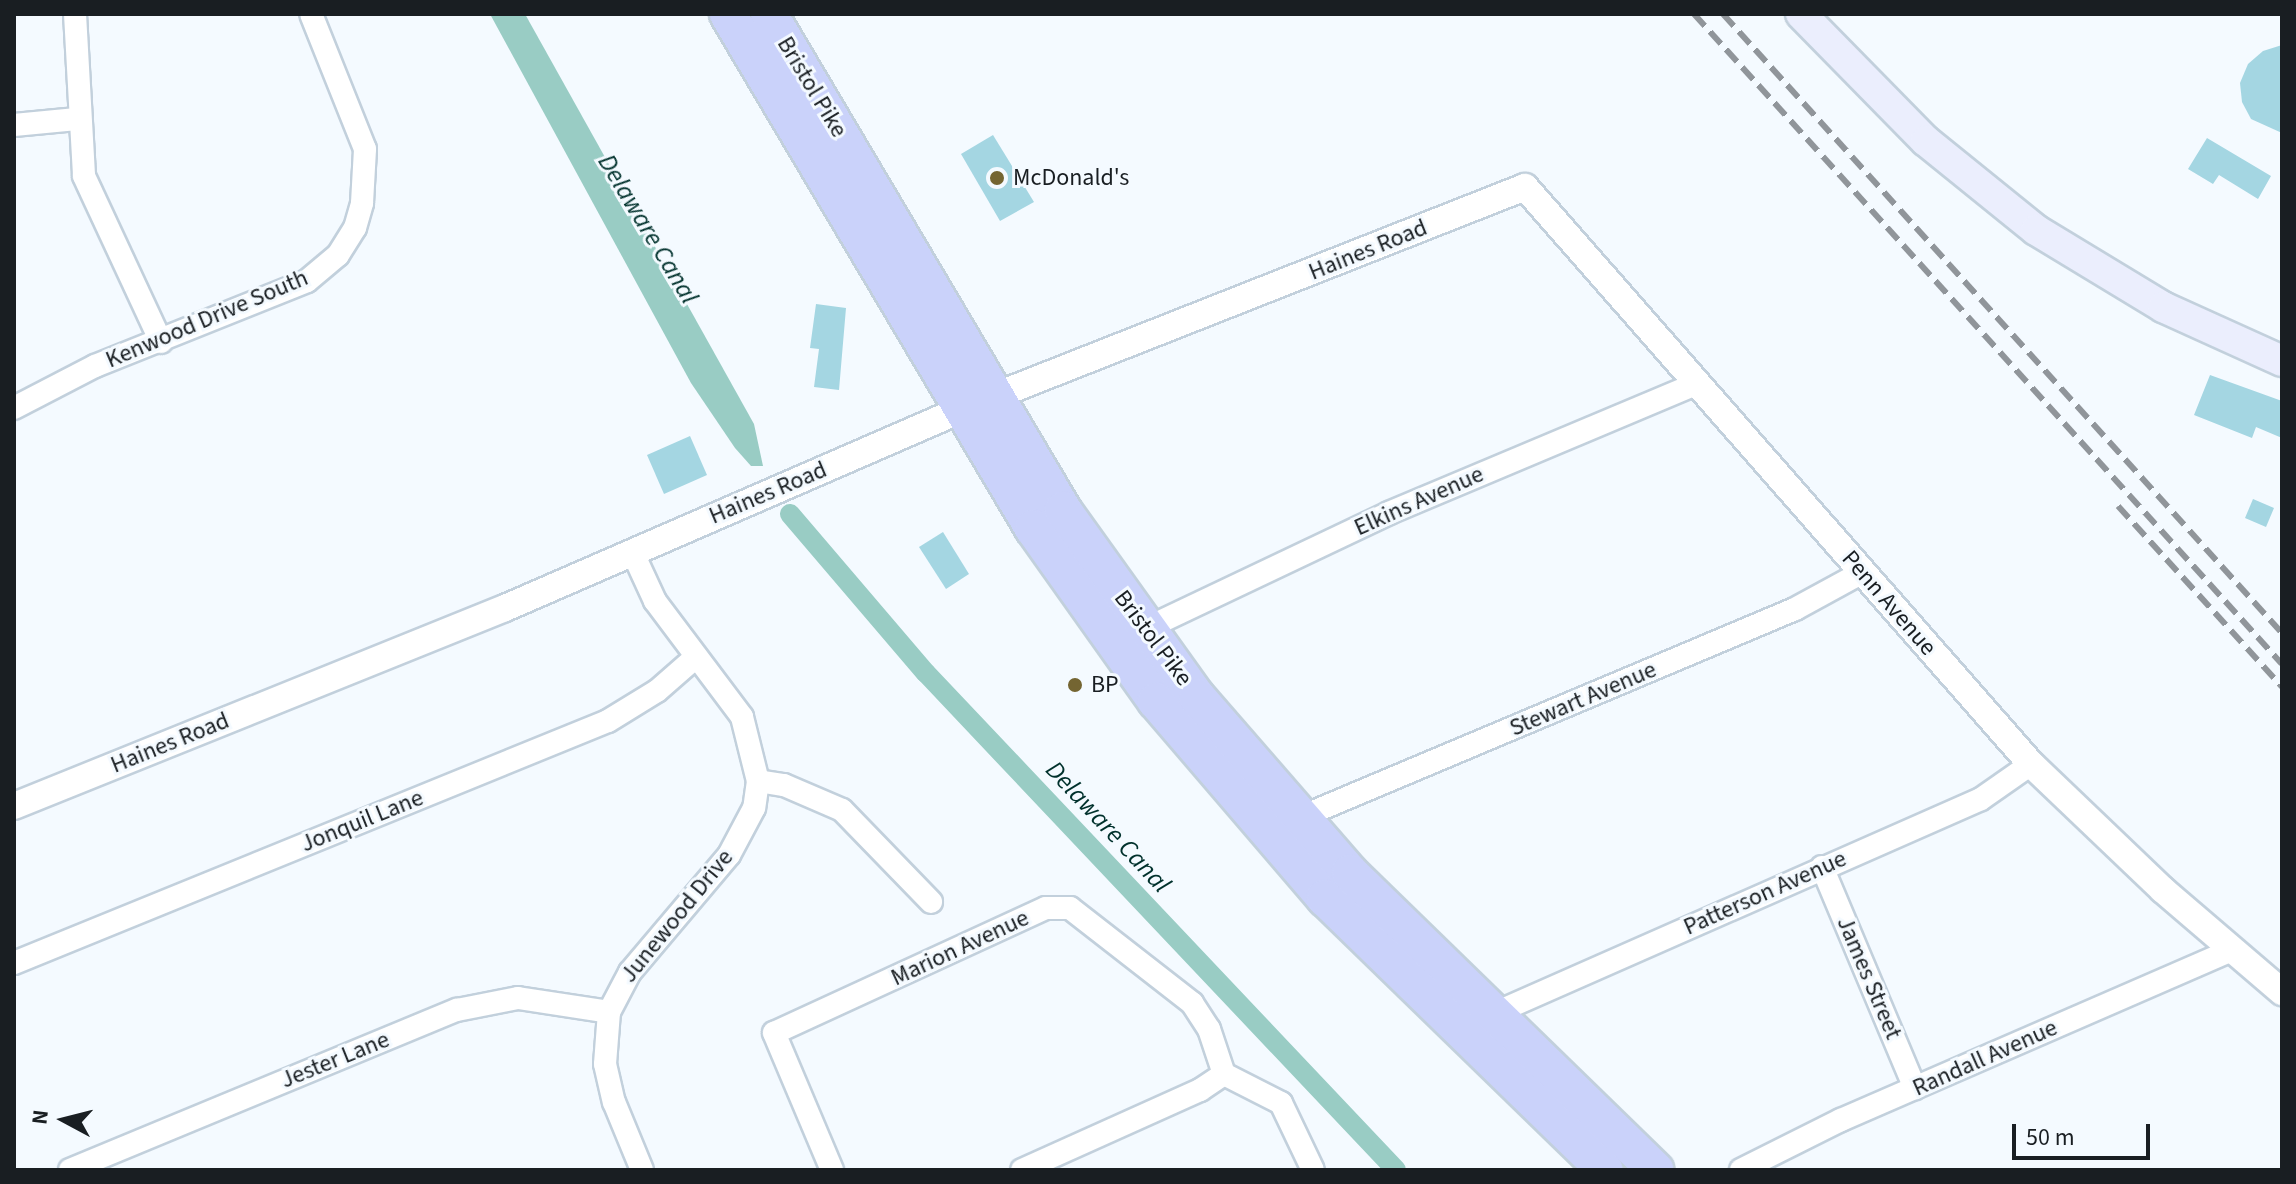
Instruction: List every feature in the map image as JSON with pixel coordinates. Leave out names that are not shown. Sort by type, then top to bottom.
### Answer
[{"type":"highway","name":"Bristol Pike","points":[[728,14],[978,403],[1063,510],[1145,629],[1299,818],[1493,1014],[1655,1170]]},
{"type":"highway","name":"Bristol Pike","points":[[769,14],[1086,607],[1223,784],[1325,898],[1602,1168]]},
{"type":"main road","points":[[1801,14],[1926,141],[2036,230],[2163,307],[2282,361]]},
{"type":"street","points":[[75,14],[79,157],[95,205],[161,342]]},
{"type":"street","name":"Kenwood Drive South","points":[[14,408],[95,366],[307,281],[338,255],[355,228],[366,174],[365,149],[311,14]]},
{"type":"street","points":[[14,125],[77,119]]},
{"type":"street","name":"Haines Road","points":[[14,806],[632,551],[978,403],[1525,187]]},
{"type":"street","name":"Penn Avenue","points":[[1525,187],[2031,764],[2232,950],[2282,992]]},
{"type":"street","name":"Elkins Avenue","points":[[1145,629],[1389,513],[1698,383]]},
{"type":"street","name":"Junewood Drive","points":[[632,551],[655,601],[742,717],[758,781],[754,808],[739,839],[630,972],[609,1012],[605,1064],[642,1170]]},
{"type":"street","name":"Stewart Avenue","points":[[1299,818],[1795,609],[1863,572]]},
{"type":"street","name":"Jonquil Lane","points":[[14,963],[608,721],[657,691],[696,657]]},
{"type":"street","name":"Patterson Avenue","points":[[1493,1014],[1981,799],[2031,764]]},
{"type":"street","points":[[758,781],[784,785],[842,810],[931,902]]},
{"type":"street","name":"James Street","points":[[1822,867],[1915,1088]]},
{"type":"street","name":"Marion Avenue","points":[[832,1170],[774,1033],[1046,908],[1080,912],[1192,1003],[1209,1029],[1224,1074]]},
{"type":"street","name":"Randall Avenue","points":[[1741,1170],[1915,1088],[2232,950]]},
{"type":"street","name":"Jester Lane","points":[[70,1170],[457,1010],[518,998],[609,1012]]},
{"type":"street","points":[[1022,1170],[1073,1161],[1224,1074],[1281,1103],[1313,1170]]},
{"type":"shaded area","points":[[490,14],[525,14],[754,424],[763,466],[751,466],[735,448],[691,383]]},
{"type":"building","points":[[2282,45],[2282,133],[2251,119],[2242,102],[2240,83],[2248,64],[2263,51]]},
{"type":"building","name":"McDonald's","points":[[993,135],[1034,202],[1000,221],[961,154]]},
{"type":"building","points":[[2207,138],[2271,176],[2258,199],[2219,175],[2213,184],[2188,169]]},
{"type":"building","points":[[816,304],[846,308],[839,390],[814,387],[819,349],[810,348]]},
{"type":"building","points":[[2210,375],[2282,401],[2282,438],[2256,427],[2252,438],[2194,415]]},
{"type":"building","points":[[690,436],[707,475],[664,494],[647,455]]},
{"type":"building","points":[[2253,499],[2274,508],[2266,527],[2245,518]]},
{"type":"building","points":[[943,532],[969,574],[946,589],[919,547]]},
{"type":"waterway","name":"Delaware Canal","points":[[790,514],[926,673],[1396,1170]]},
{"type":"railway","points":[[1694,14],[2282,664]]},
{"type":"railway","points":[[1723,14],[2282,633]]},
{"type":"railway","points":[[2118,506],[2282,687]]},
{"type":"place","name":"McDonald's","points":[[997,178]]},
{"type":"place","name":"BP","points":[[1075,685]]}]
